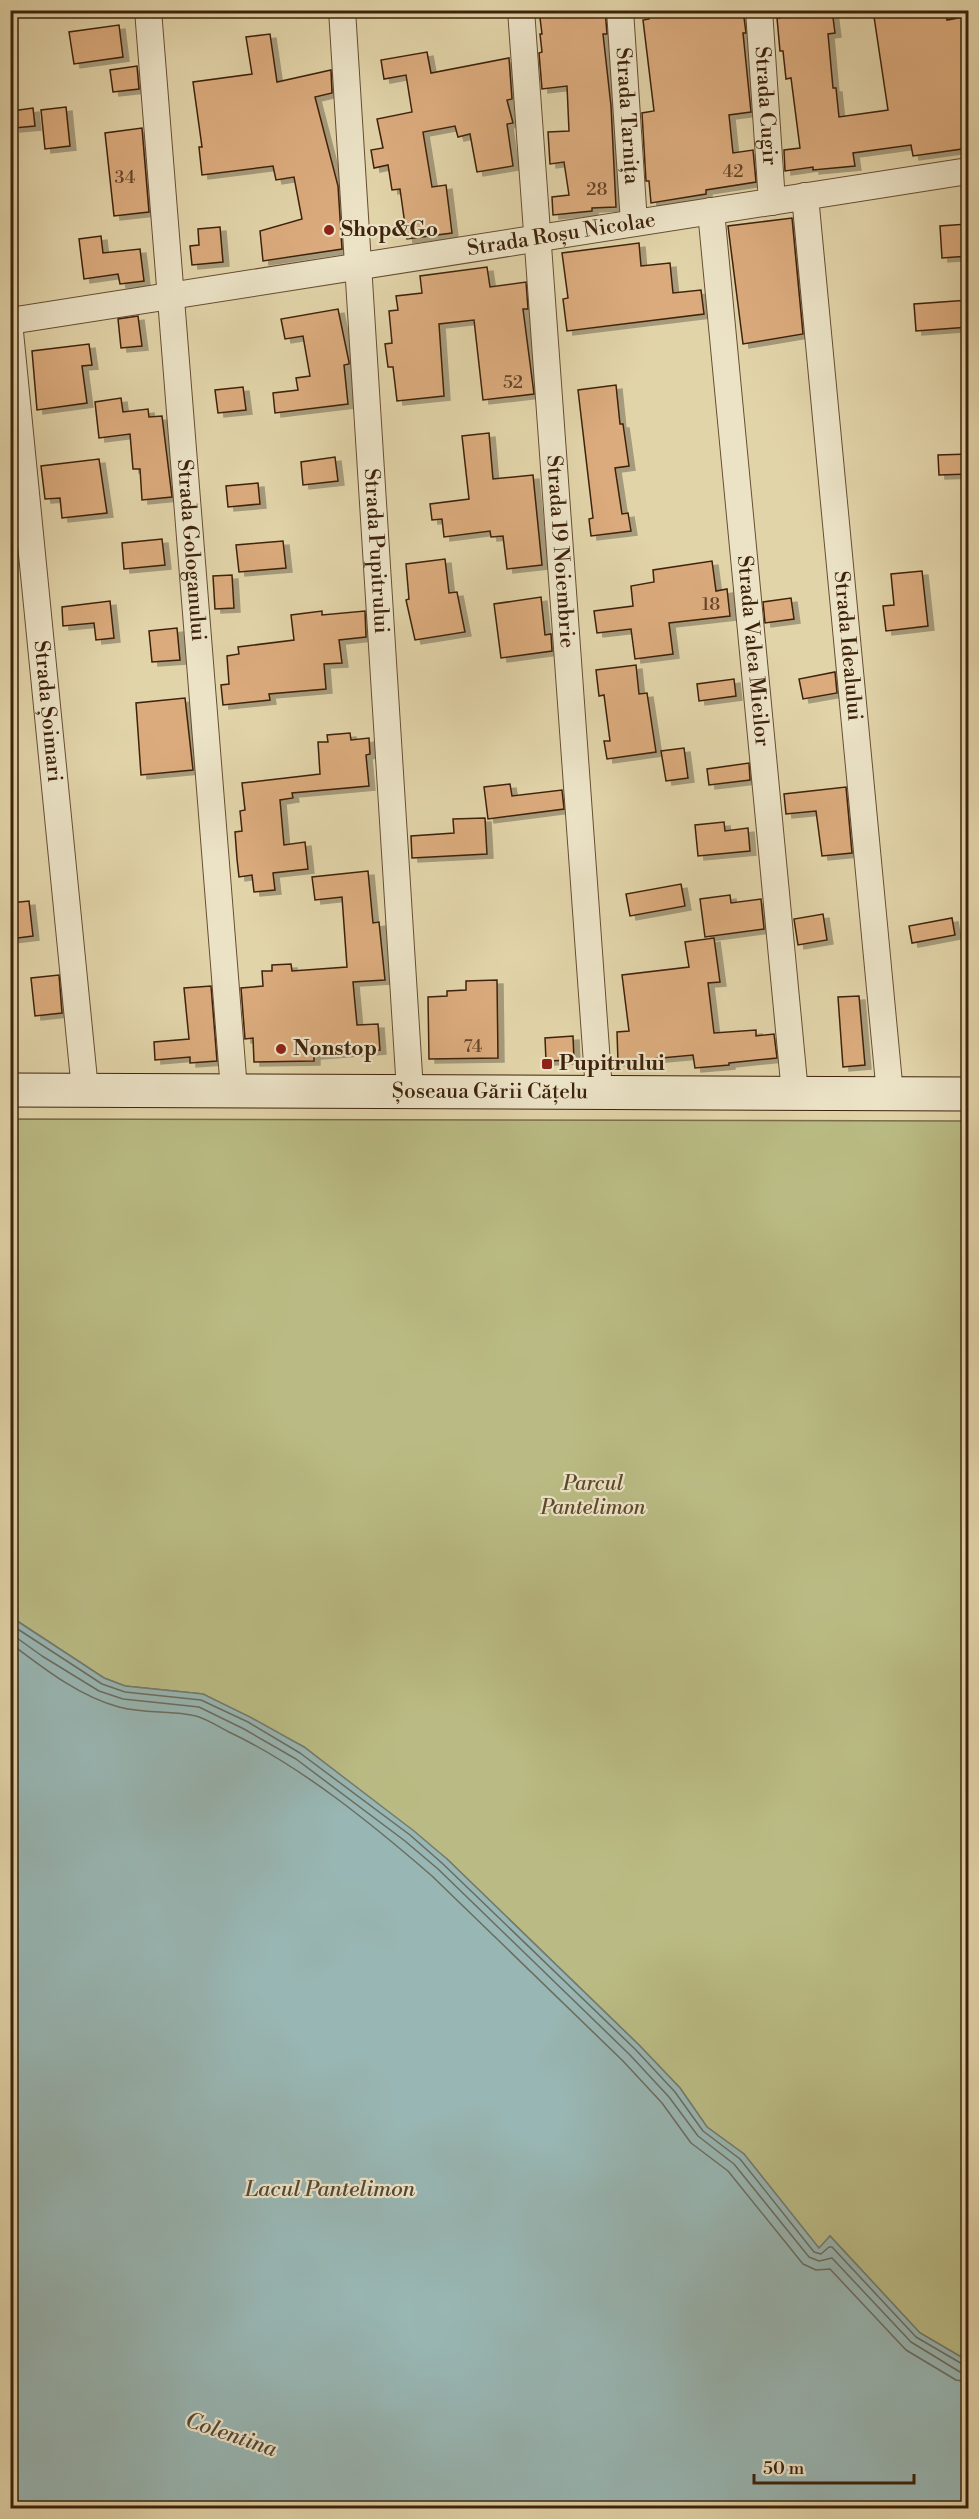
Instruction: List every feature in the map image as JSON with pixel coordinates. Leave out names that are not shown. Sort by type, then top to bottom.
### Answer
[{"type":"main road","name":"Șoseaua Gării Cățelu","points":[[10,1090],[969,1094]]},
{"type":"street","name":"Strada Gologanului","points":[[148,10],[234,1090]]},
{"type":"street","name":"Strada Pupitrului","points":[[342,10],[410,1091]]},
{"type":"street","name":"Strada 19 Noiembrie","points":[[520,10],[599,1091]]},
{"type":"street","name":"Strada Tarnița","points":[[620,10],[634,223]]},
{"type":"street","name":"Strada Cugir","points":[[759,10],[772,202]]},
{"type":"street","name":"Strada Roșu Nicolae","points":[[10,321],[969,171]]},
{"type":"street","name":"Strada Idealului","points":[[805,196],[890,1094]]},
{"type":"street","name":"Strada Valea Mieilor","points":[[711,211],[795,1093]]},
{"type":"street","name":"Strada Șoimari","points":[[10,332],[85,1090]]},
{"type":"green space","name":"Parcul Pantelimon","points":[[11,1119],[968,1121],[968,2361],[920,2333],[830,2236],[819,2249],[744,2154],[707,2127],[680,2088],[639,2045],[447,1859],[304,1747],[203,1694],[125,1686],[104,1678],[11,1617]]},
{"type":"water","name":"Lacul Pantelimon","points":[[11,1617],[104,1678],[125,1686],[203,1694],[250,1717],[304,1747],[447,1859],[639,2045],[680,2088],[707,2127],[744,2154],[819,2248],[830,2236],[920,2333],[968,2361],[968,2508],[11,2508]]},
{"type":"building","points":[[539,10],[605,10],[607,34],[603,34],[611,106],[616,207],[592,208],[592,211],[553,215],[552,197],[569,195],[564,162],[550,164],[548,132],[569,131],[567,86],[542,89],[539,53],[542,52],[540,34],[542,34]]},
{"type":"building","points":[[648,10],[743,10],[751,112],[729,115],[733,153],[753,150],[756,182],[706,190],[706,194],[651,203],[649,181],[646,181],[642,113],[654,111],[643,20],[649,19]]},
{"type":"building","points":[[780,10],[832,10],[835,33],[828,34],[833,88],[836,88],[839,117],[888,110],[873,10],[946,10],[947,20],[969,16],[969,148],[913,156],[911,145],[853,153],[855,166],[813,170],[813,167],[785,171],[784,150],[800,148],[791,78],[786,79],[783,51],[780,51],[777,18],[780,18]]},
{"type":"building","points":[[119,25],[123,57],[74,64],[69,32]]},
{"type":"building","points":[[270,34],[277,82],[331,70],[332,93],[315,97],[338,186],[342,249],[263,261],[260,231],[302,219],[294,177],[276,180],[273,166],[202,175],[199,147],[202,147],[193,82],[252,74],[246,37]]},
{"type":"building","points":[[427,52],[431,73],[509,58],[512,99],[507,100],[513,123],[507,124],[513,166],[477,172],[470,134],[458,137],[455,126],[423,132],[432,187],[446,185],[452,233],[407,239],[400,189],[392,190],[388,165],[374,168],[371,150],[383,148],[377,119],[412,112],[406,75],[384,79],[381,60]]},
{"type":"building","points":[[137,66],[139,89],[113,92],[110,70]]},
{"type":"building","points":[[66,107],[70,146],[45,149],[41,110]]},
{"type":"building","points":[[33,108],[35,126],[14,128],[12,111]]},
{"type":"building","points":[[142,128],[149,212],[114,216],[105,133]]},
{"type":"building","points":[[792,218],[803,334],[743,344],[728,226]]},
{"type":"building","points":[[967,224],[969,256],[942,258],[940,226]]},
{"type":"building","points":[[220,227],[223,262],[192,265],[190,246],[199,245],[198,229]]},
{"type":"building","points":[[101,236],[103,253],[140,249],[144,281],[120,284],[118,274],[84,279],[79,239]]},
{"type":"building","points":[[639,243],[641,266],[670,263],[673,293],[701,290],[704,314],[567,331],[563,299],[568,298],[562,253]]},
{"type":"building","points":[[487,267],[490,287],[526,282],[528,309],[523,309],[534,394],[483,400],[474,320],[439,324],[444,396],[397,401],[393,367],[388,367],[385,344],[392,343],[389,311],[398,310],[396,296],[422,293],[420,276]]},
{"type":"building","points":[[969,300],[969,327],[916,331],[914,304]]},
{"type":"building","points":[[338,309],[349,362],[344,365],[348,404],[275,413],[273,393],[298,390],[296,378],[310,376],[303,336],[285,339],[281,319]]},
{"type":"building","points":[[138,316],[142,346],[121,348],[118,319]]},
{"type":"building","points":[[89,344],[92,365],[82,366],[87,403],[37,410],[32,351]]},
{"type":"building","points":[[616,385],[620,424],[623,424],[629,466],[615,468],[622,514],[628,513],[631,531],[591,536],[589,519],[593,518],[578,390]]},
{"type":"building","points":[[243,387],[246,410],[218,413],[215,390]]},
{"type":"building","points":[[121,398],[123,412],[148,409],[149,417],[162,416],[172,497],[142,500],[140,469],[133,469],[130,434],[99,438],[95,402]]},
{"type":"building","points":[[489,433],[493,479],[533,475],[542,565],[507,569],[503,536],[491,537],[490,531],[444,537],[442,519],[432,520],[430,504],[469,499],[462,436]]},
{"type":"building","points":[[969,454],[969,474],[939,475],[938,455]]},
{"type":"building","points":[[335,457],[338,481],[303,485],[301,462]]},
{"type":"building","points":[[99,459],[107,513],[62,518],[60,498],[45,499],[41,466]]},
{"type":"building","points":[[258,483],[260,504],[228,507],[226,486]]},
{"type":"building","points":[[162,539],[165,565],[124,569],[122,543]]},
{"type":"building","points":[[283,541],[286,568],[239,572],[236,545]]},
{"type":"building","points":[[445,559],[449,593],[457,592],[465,632],[415,640],[406,600],[409,599],[406,564]]},
{"type":"building","points":[[712,561],[716,591],[727,589],[730,616],[669,623],[673,654],[635,659],[631,629],[597,633],[594,611],[633,606],[631,586],[654,582],[653,570]]},
{"type":"building","points":[[922,571],[928,626],[886,631],[883,606],[894,605],[891,574]]},
{"type":"building","points":[[232,575],[234,608],[215,609],[213,576]]},
{"type":"building","points":[[541,597],[545,635],[551,634],[552,651],[501,658],[494,604]]},
{"type":"building","points":[[791,598],[794,619],[765,623],[763,602]]},
{"type":"building","points":[[110,601],[114,638],[96,640],[94,623],[63,626],[62,607]]},
{"type":"building","points":[[322,611],[322,615],[365,611],[366,637],[339,640],[342,663],[324,664],[326,689],[269,694],[270,700],[223,705],[221,685],[229,684],[227,656],[239,654],[238,647],[294,640],[291,615]]},
{"type":"building","points":[[177,628],[180,660],[152,662],[149,631]]},
{"type":"building","points":[[636,665],[639,694],[647,693],[656,752],[607,759],[604,741],[610,741],[604,695],[599,696],[596,670]]},
{"type":"building","points":[[835,672],[837,693],[803,699],[799,679]]},
{"type":"building","points":[[734,679],[736,696],[699,701],[697,684]]},
{"type":"building","points":[[185,698],[193,770],[141,775],[136,703]]},
{"type":"building","points":[[350,733],[351,740],[369,738],[370,754],[366,755],[369,786],[292,793],[293,798],[280,800],[284,845],[305,842],[308,869],[273,873],[275,890],[254,892],[252,875],[239,877],[237,859],[235,832],[242,831],[240,811],[245,810],[242,783],[320,774],[318,742],[328,742],[327,735]]},
{"type":"building","points":[[684,748],[688,778],[666,781],[661,751]]},
{"type":"building","points":[[749,763],[750,780],[709,785],[707,769]]},
{"type":"building","points":[[510,784],[512,796],[562,790],[564,809],[488,819],[484,787]]},
{"type":"building","points":[[846,787],[852,853],[822,856],[816,811],[786,814],[784,794]]},
{"type":"building","points":[[485,818],[487,854],[412,858],[411,836],[454,833],[453,819]]},
{"type":"building","points":[[724,822],[725,831],[748,828],[750,851],[698,856],[695,825]]},
{"type":"building","points":[[368,871],[373,923],[379,922],[385,980],[353,982],[357,1025],[378,1024],[380,1050],[314,1055],[314,1061],[254,1062],[253,1038],[245,1039],[241,988],[263,986],[262,971],[272,971],[272,965],[291,964],[292,971],[347,967],[342,897],[315,900],[312,877]]},
{"type":"building","points":[[681,884],[685,906],[630,916],[626,894]]},
{"type":"building","points":[[730,895],[731,903],[761,899],[764,929],[705,937],[700,899]]},
{"type":"building","points":[[29,901],[33,936],[10,939],[10,903]]},
{"type":"building","points":[[823,914],[827,940],[798,945],[794,919]]},
{"type":"building","points":[[952,918],[955,935],[912,943],[909,926]]},
{"type":"building","points":[[714,938],[720,982],[708,983],[714,1033],[756,1030],[756,1036],[774,1034],[777,1058],[695,1068],[693,1055],[618,1062],[617,1032],[629,1031],[622,975],[689,967],[685,942]]},
{"type":"building","points":[[59,975],[62,1013],[35,1016],[31,978]]},
{"type":"building","points":[[497,980],[498,1058],[429,1059],[428,997],[447,996],[447,991],[466,990],[466,981]]},
{"type":"building","points":[[211,986],[217,1061],[190,1063],[190,1057],[155,1060],[154,1042],[189,1039],[184,988]]},
{"type":"building","points":[[859,996],[865,1065],[843,1067],[838,997]]},
{"type":"building","points":[[573,1036],[574,1060],[546,1061],[545,1038]]},
{"type":"place","name":"Shop&Go","points":[[329,230]]},
{"type":"place","name":"Nonstop","points":[[281,1049]]},
{"type":"place","name":"Pupitrului","points":[[547,1064]]},
{"type":"water label","name":"Colentina","points":[[231,2435]]}]
